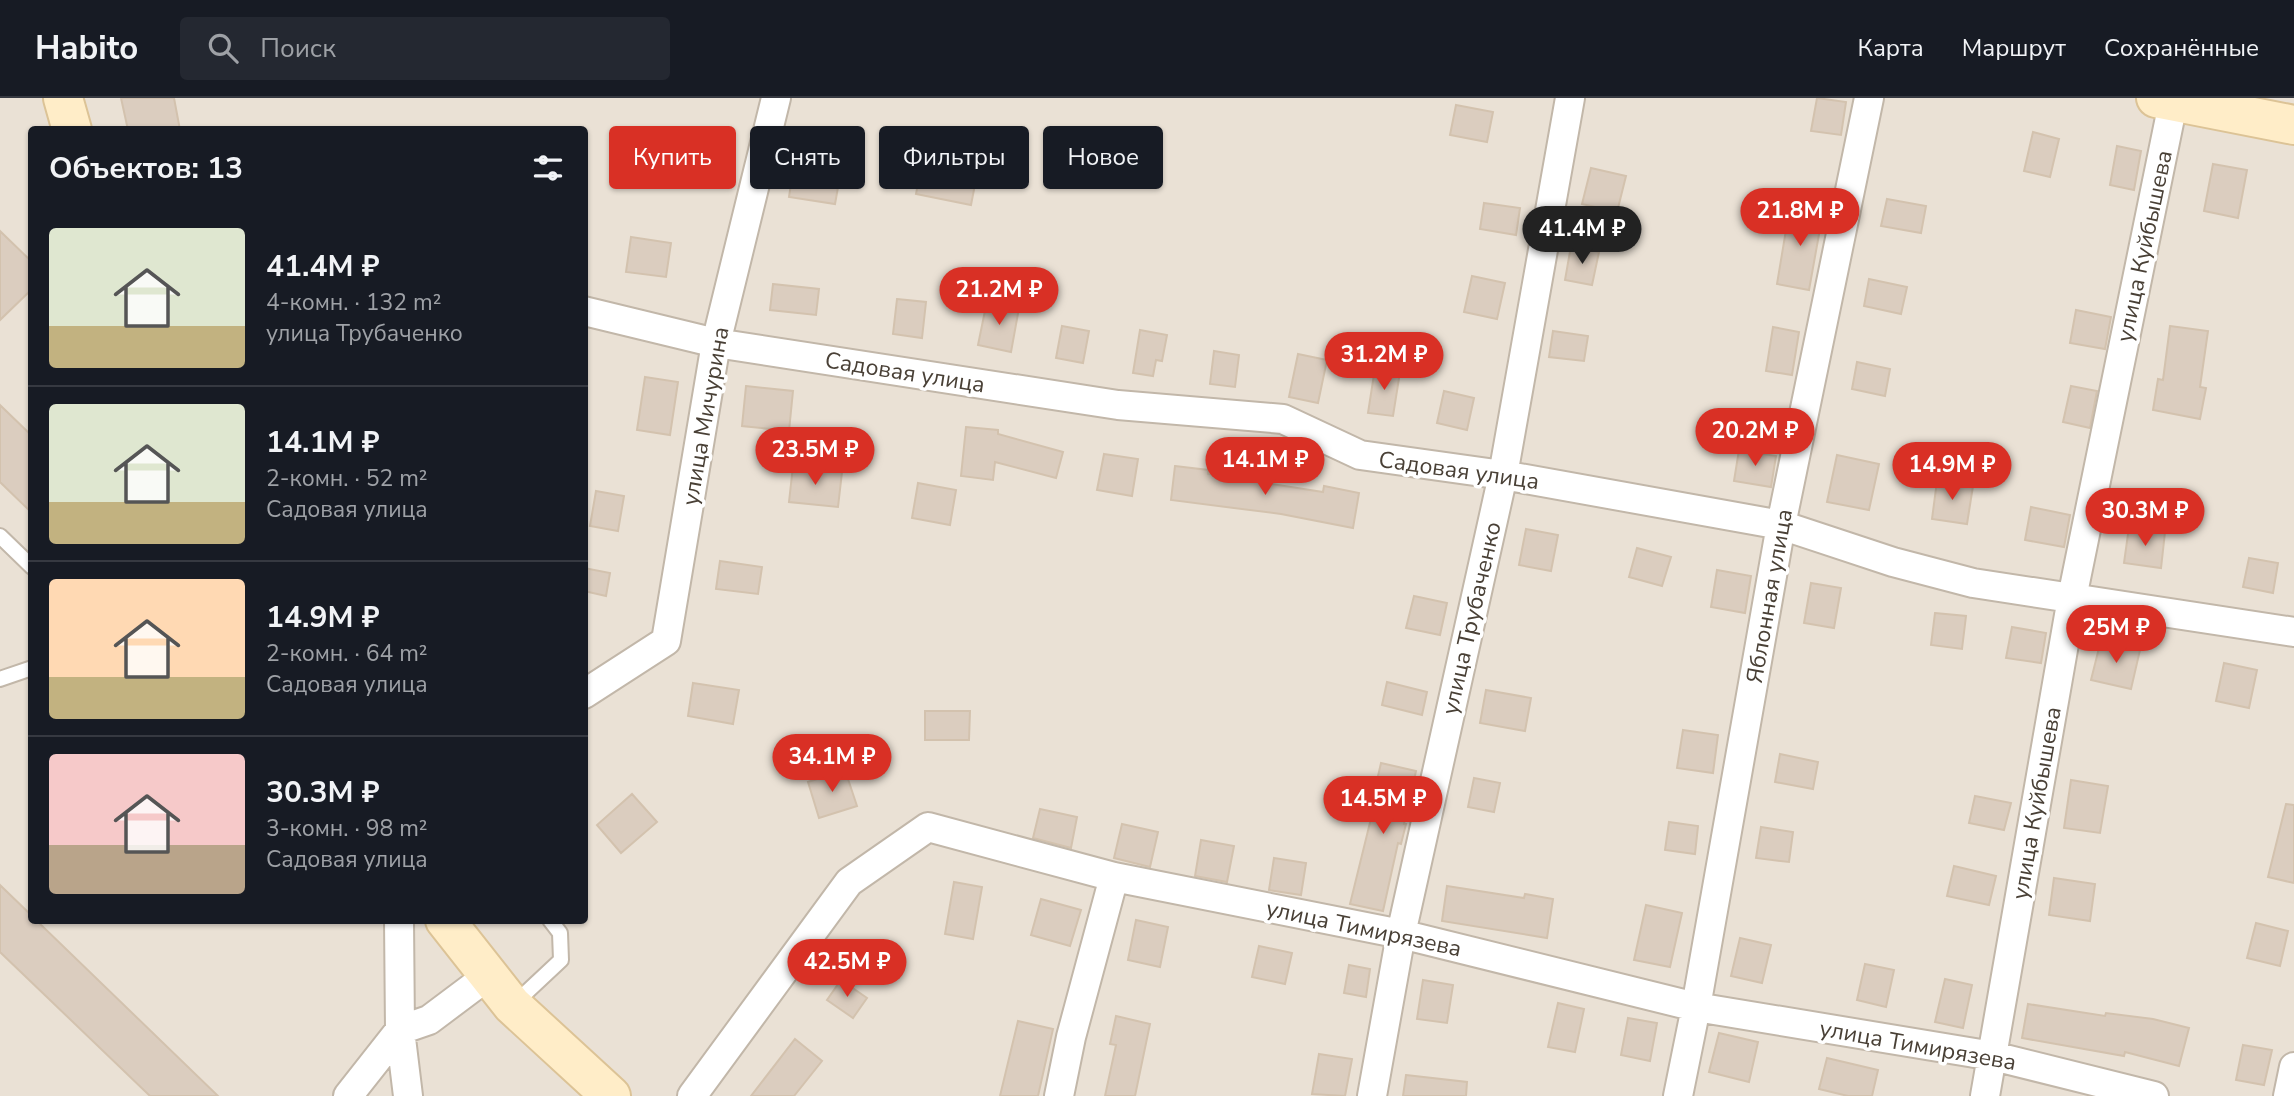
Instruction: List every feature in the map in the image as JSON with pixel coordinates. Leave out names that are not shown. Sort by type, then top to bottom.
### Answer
[{"type":"main road","points":[[63,98],[71,126]]},
{"type":"main road","points":[[2168,99],[2294,125]]},
{"type":"main road","points":[[448,924],[512,1004],[611,1096]]},
{"type":"street","name":"улица Мичурина","points":[[588,691],[666,641],[716,343],[776,98]]},
{"type":"street","name":"улица Трубаченко","points":[[1372,1096],[1401,934],[1503,475],[1570,98]]},
{"type":"street","name":"Яблонная улица","points":[[1678,1096],[1781,525],[1869,98]]},
{"type":"street","name":"улица Куйбышева","points":[[1984,1096],[2072,597],[2168,99]]},
{"type":"street","name":"Садовая улица","points":[[588,312],[716,343],[1118,405],[1283,419],[1360,456],[1503,475],[1781,525],[1893,562],[1973,583],[2294,632]]},
{"type":"street","name":"улица Тимирязева","points":[[692,1096],[849,882],[928,827],[1114,877],[1401,934],[1696,1007],[1993,1056],[2154,1096]]},
{"type":"street","points":[[1059,1096],[1071,1037],[1114,877]]},
{"type":"street","points":[[399,924],[400,1030],[408,1096]]},
{"type":"street","points":[[348,1096],[400,1030],[429,1020],[488,975]]},
{"type":"street","points":[[2288,1096],[2294,1067]]},
{"type":"lane","points":[[0,536],[28,563]]},
{"type":"lane","points":[[0,679],[28,669]]},
{"type":"lane","points":[[512,1004],[561,960],[559,933],[553,924]]},
{"type":"shaded area","points":[[0,98],[2294,98],[2294,1096],[0,1096]]},
{"type":"building","points":[[121,98],[174,98],[179,126],[127,126]]},
{"type":"building","points":[[1817,98],[1846,102],[1841,135],[1811,131]]},
{"type":"building","points":[[1456,105],[1493,112],[1487,142],[1450,135]]},
{"type":"building","points":[[2033,132],[2059,139],[2050,177],[2024,171]]},
{"type":"building","points":[[2117,146],[2141,151],[2134,190],[2110,185]]},
{"type":"building","points":[[2213,164],[2247,170],[2238,218],[2204,211]]},
{"type":"building","points":[[1591,168],[1626,176],[1617,212],[1582,204]]},
{"type":"building","points":[[790,189],[838,189],[835,204],[789,197]]},
{"type":"building","points":[[917,189],[974,189],[971,205],[916,194]]},
{"type":"building","points":[[1887,199],[1926,206],[1921,233],[1881,226]]},
{"type":"building","points":[[1484,203],[1520,208],[1516,235],[1480,229]]},
{"type":"building","points":[[1790,206],[1823,212],[1809,290],[1777,284]]},
{"type":"building","points":[[0,231],[28,258],[28,293],[0,320]]},
{"type":"building","points":[[631,237],[671,243],[666,277],[626,272]]},
{"type":"building","points":[[1571,246],[1599,252],[1592,285],[1565,280]]},
{"type":"building","points":[[1472,276],[1505,283],[1497,319],[1464,312]]},
{"type":"building","points":[[1869,279],[1907,287],[1901,314],[1864,306]]},
{"type":"building","points":[[773,284],[819,289],[816,315],[770,310]]},
{"type":"building","points":[[897,299],[926,302],[922,338],[893,334]]},
{"type":"building","points":[[987,301],[1019,308],[1011,352],[978,345]]},
{"type":"building","points":[[2076,310],[2111,317],[2105,349],[2070,343]]},
{"type":"building","points":[[1062,326],[1089,331],[1083,363],[1056,358]]},
{"type":"building","points":[[2170,326],[2208,331],[2200,387],[2206,388],[2200,419],[2153,410],[2158,379],[2163,380]]},
{"type":"building","points":[[1773,327],[1799,332],[1792,375],[1766,371]]},
{"type":"building","points":[[1140,330],[1167,335],[1162,361],[1156,360],[1153,376],[1133,373]]},
{"type":"building","points":[[1553,331],[1588,336],[1584,361],[1549,357]]},
{"type":"building","points":[[1214,351],[1239,355],[1235,387],[1210,384]]},
{"type":"building","points":[[1298,354],[1327,360],[1318,403],[1289,397]]},
{"type":"building","points":[[1857,362],[1890,369],[1885,396],[1852,389]]},
{"type":"building","points":[[1375,368],[1400,372],[1393,416],[1368,413]]},
{"type":"building","points":[[645,377],[678,382],[670,435],[637,430]]},
{"type":"building","points":[[746,386],[793,391],[789,431],[742,426]]},
{"type":"building","points":[[2071,386],[2097,391],[2090,428],[2063,422]]},
{"type":"building","points":[[1444,391],[1474,398],[1467,430],[1437,423]]},
{"type":"building","points":[[0,405],[28,432],[28,509],[0,482]]},
{"type":"building","points":[[966,427],[998,430],[998,434],[1063,452],[1056,478],[995,462],[993,480],[961,476]]},
{"type":"building","points":[[1739,450],[1776,456],[1771,487],[1734,481]]},
{"type":"building","points":[[1104,454],[1138,459],[1132,496],[1097,490]]},
{"type":"building","points":[[1837,455],[1879,464],[1869,510],[1827,502]]},
{"type":"building","points":[[793,466],[842,472],[838,507],[789,502]]},
{"type":"building","points":[[1175,466],[1208,470],[1208,474],[1323,492],[1324,486],[1359,493],[1353,528],[1281,514],[1171,500]]},
{"type":"building","points":[[1937,481],[1973,486],[1967,524],[1932,519]]},
{"type":"building","points":[[918,483],[956,490],[950,525],[912,518]]},
{"type":"building","points":[[596,491],[624,496],[618,531],[590,526]]},
{"type":"building","points":[[2031,507],[2070,515],[2064,547],[2025,540]]},
{"type":"building","points":[[2129,527],[2165,532],[2161,568],[2124,563]]},
{"type":"building","points":[[1526,529],[1558,535],[1551,571],[1519,565]]},
{"type":"building","points":[[1637,548],[1671,557],[1662,586],[1629,577]]},
{"type":"building","points":[[2249,558],[2278,563],[2273,593],[2243,587]]},
{"type":"building","points":[[720,561],[762,567],[758,594],[716,589]]},
{"type":"building","points":[[588,569],[610,573],[606,596],[588,592]]},
{"type":"building","points":[[1717,570],[1751,576],[1745,613],[1711,607]]},
{"type":"building","points":[[1811,583],[1841,588],[1834,628],[1804,623]]},
{"type":"building","points":[[1414,596],[1447,603],[1440,635],[1406,628]]},
{"type":"building","points":[[1935,613],[1966,616],[1962,649],[1931,645]]},
{"type":"building","points":[[2012,627],[2046,633],[2041,663],[2006,658]]},
{"type":"building","points":[[2101,640],[2140,650],[2131,689],[2091,680]]},
{"type":"building","points":[[2224,663],[2257,670],[2249,708],[2216,701]]},
{"type":"building","points":[[1387,682],[1427,692],[1422,715],[1382,705]]},
{"type":"building","points":[[693,683],[739,690],[733,724],[688,716]]},
{"type":"building","points":[[1486,690],[1531,698],[1525,731],[1480,723]]},
{"type":"building","points":[[925,711],[970,711],[969,740],[925,740]]},
{"type":"building","points":[[1683,730],[1718,735],[1713,773],[1677,768]]},
{"type":"building","points":[[1780,754],[1818,762],[1813,789],[1775,782]]},
{"type":"building","points":[[1381,763],[1416,771],[1406,824],[1401,844],[1398,843],[1383,911],[1350,904],[1378,790],[1375,789]]},
{"type":"building","points":[[845,770],[857,806],[819,818],[808,782]]},
{"type":"building","points":[[1474,778],[1500,783],[1494,812],[1468,807]]},
{"type":"building","points":[[2071,780],[2108,786],[2100,833],[2064,828]]},
{"type":"building","points":[[632,794],[657,822],[621,853],[597,825]]},
{"type":"building","points":[[1975,796],[2011,803],[2004,830],[1969,823]]},
{"type":"building","points":[[2286,804],[2294,805],[2294,883],[2268,877]]},
{"type":"building","points":[[1040,809],[1077,817],[1071,848],[1033,838]]},
{"type":"building","points":[[1669,822],[1698,826],[1695,854],[1665,850]]},
{"type":"building","points":[[1122,824],[1158,832],[1150,867],[1114,858]]},
{"type":"building","points":[[1761,827],[1793,832],[1789,862],[1756,858]]},
{"type":"building","points":[[1201,840],[1234,846],[1227,882],[1195,876]]},
{"type":"building","points":[[1274,858],[1306,863],[1301,895],[1269,890]]},
{"type":"building","points":[[1954,866],[1996,876],[1989,905],[1947,896]]},
{"type":"building","points":[[2054,878],[2095,884],[2090,921],[2049,915]]},
{"type":"building","points":[[954,882],[982,887],[973,939],[945,934]]},
{"type":"building","points":[[0,885],[28,912],[28,924],[40,924],[218,1096],[150,1096],[0,952]]},
{"type":"building","points":[[1447,886],[1524,898],[1525,894],[1553,899],[1547,938],[1442,921]]},
{"type":"building","points":[[1041,899],[1081,910],[1070,946],[1031,935]]},
{"type":"building","points":[[1646,905],[1682,913],[1670,967],[1634,960]]},
{"type":"building","points":[[1136,920],[1168,927],[1160,967],[1128,960]]},
{"type":"building","points":[[2256,923],[2288,931],[2280,966],[2247,958]]},
{"type":"building","points":[[1740,938],[1771,945],[1762,983],[1731,976]]},
{"type":"building","points":[[1259,946],[1292,953],[1285,984],[1252,977]]},
{"type":"building","points":[[1865,964],[1894,970],[1886,1007],[1857,1000]]},
{"type":"building","points":[[1349,965],[1370,969],[1366,997],[1344,993]]},
{"type":"building","points":[[1945,979],[1972,985],[1963,1028],[1935,1022]]},
{"type":"building","points":[[841,980],[867,998],[853,1018],[827,1000]]},
{"type":"building","points":[[1423,980],[1453,985],[1447,1023],[1417,1019]]},
{"type":"building","points":[[1558,1003],[1584,1009],[1575,1052],[1548,1047]]},
{"type":"building","points":[[2028,1004],[2105,1016],[2106,1013],[2153,1019],[2189,1028],[2179,1066],[2125,1052],[2124,1056],[2022,1038]]},
{"type":"building","points":[[1116,1016],[1150,1024],[1135,1096],[1105,1096],[1116,1045],[1110,1044]]},
{"type":"building","points":[[1628,1018],[1657,1023],[1650,1061],[1621,1055]]},
{"type":"building","points":[[1018,1021],[1053,1029],[1038,1096],[1000,1096]]},
{"type":"building","points":[[1719,1033],[1758,1042],[1749,1082],[1709,1072]]},
{"type":"building","points":[[795,1039],[822,1061],[794,1096],[751,1096]]},
{"type":"building","points":[[2243,1045],[2272,1050],[2264,1085],[2236,1080]]},
{"type":"building","points":[[1319,1054],[1352,1059],[1345,1096],[1312,1094]]},
{"type":"building","points":[[1827,1058],[1878,1070],[1872,1096],[1848,1096],[1819,1089]]},
{"type":"building","points":[[1406,1075],[1467,1082],[1466,1096],[1403,1096]]}]
